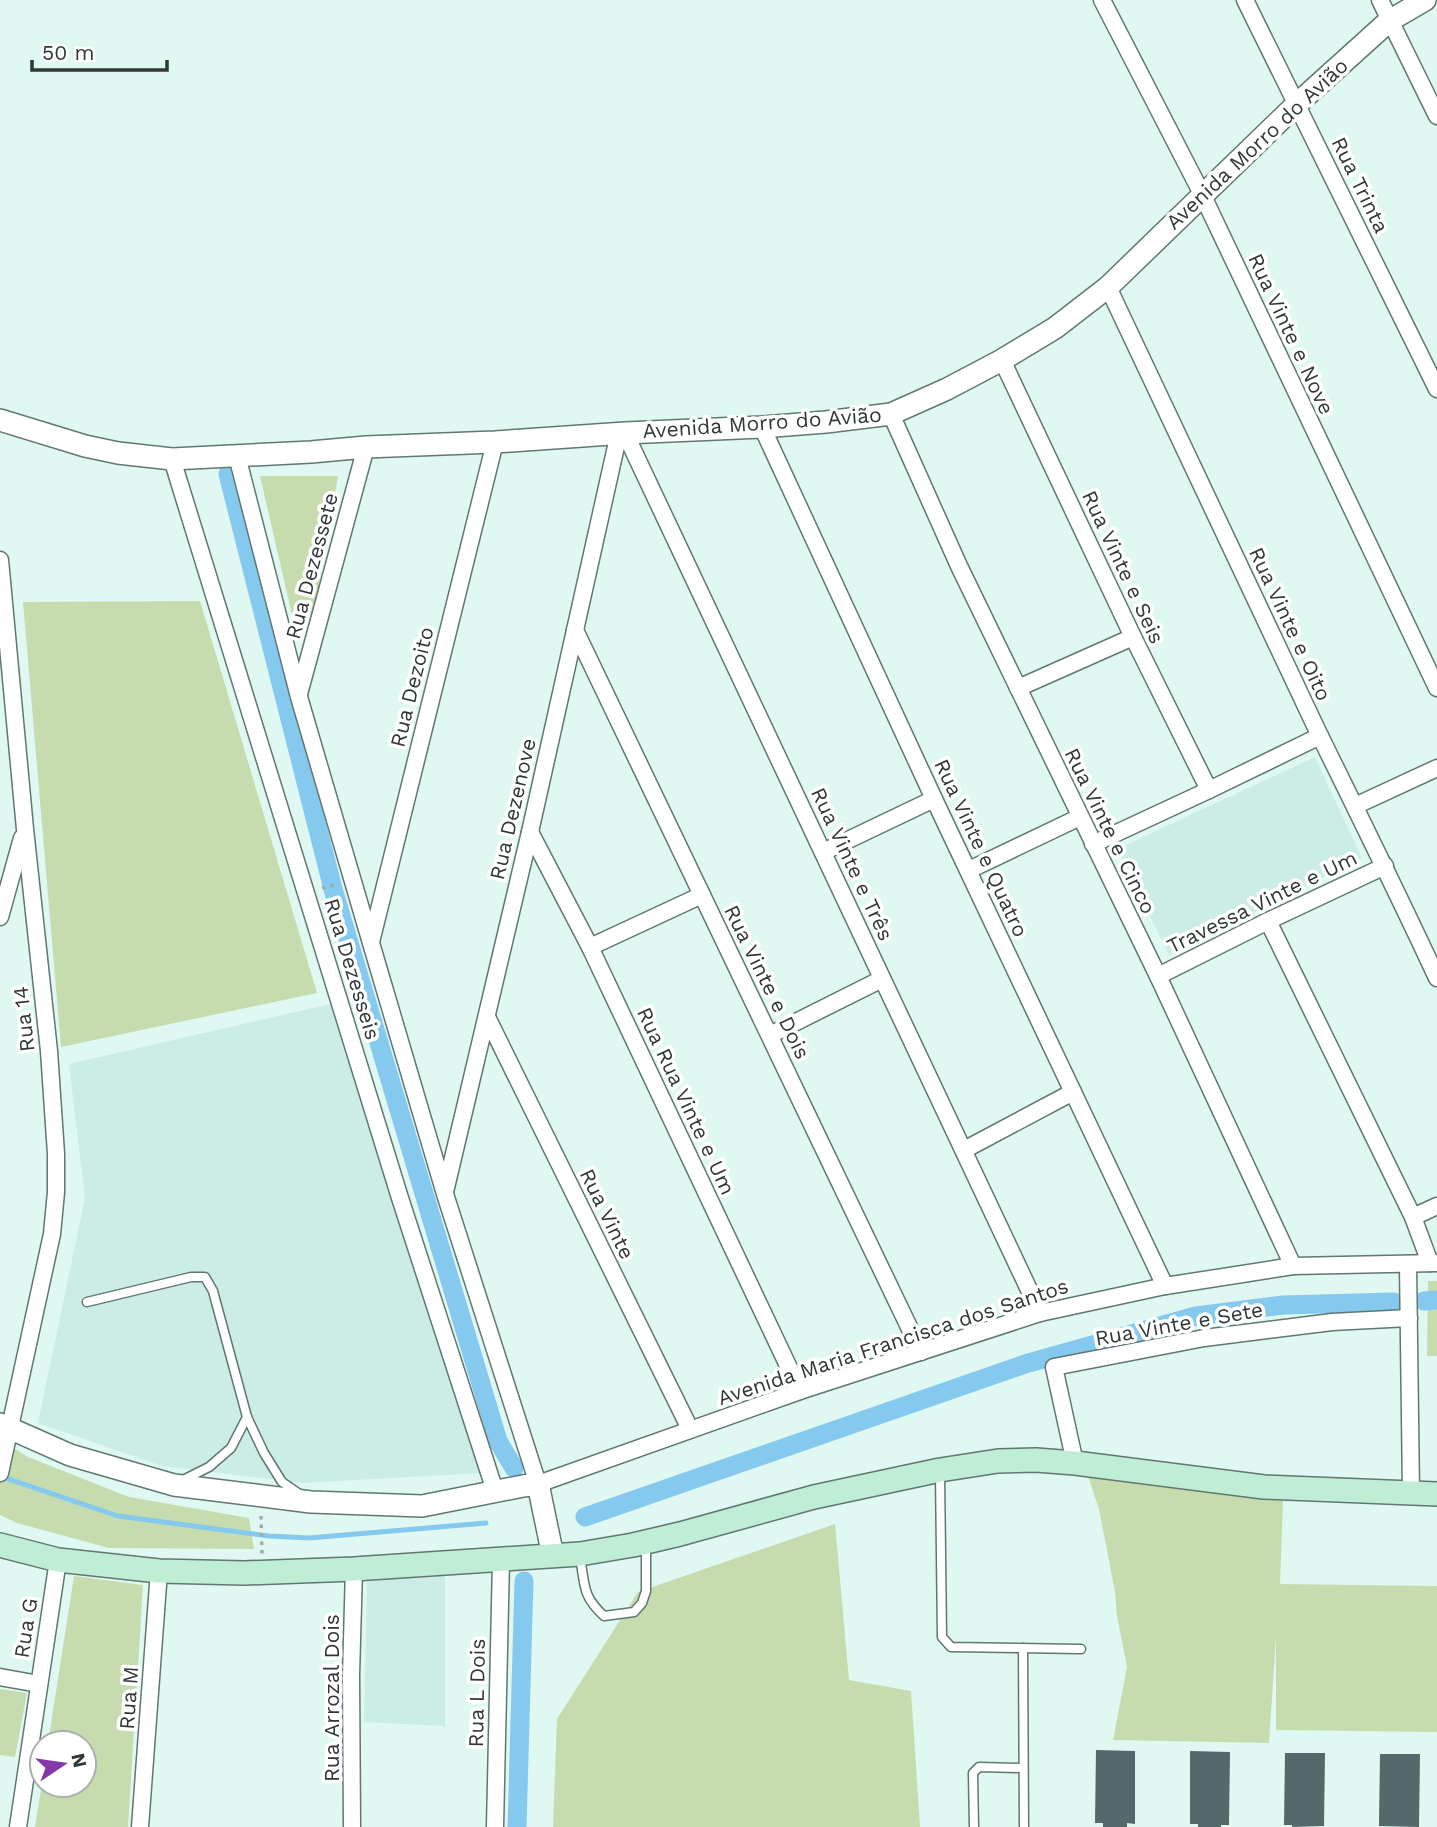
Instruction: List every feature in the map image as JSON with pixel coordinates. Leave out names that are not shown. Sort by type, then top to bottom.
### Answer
[{"type":"main road","points":[[0,1545],[58,1560],[159,1571],[262,1573],[580,1554],[646,1542],[814,1497],[940,1470],[998,1461],[1075,1463],[1264,1487],[1437,1494]]},
{"type":"street","name":"Rua Vinte e Nove","points":[[1102,0],[1202,194],[1432,662],[1437,688]]},
{"type":"street","name":"Rua Trinta","points":[[1245,0],[1437,389]]},
{"type":"street","points":[[1380,0],[1437,117]]},
{"type":"street","name":"Avenida Morro do Avião","points":[[0,420],[85,446],[118,453],[172,458],[762,427],[891,414],[1002,360],[1055,328],[1108,287],[1297,104],[1389,22],[1425,0]]},
{"type":"street","name":"Rua Vinte e Oito","points":[[1108,287],[1437,978]]},
{"type":"street","name":"Rua Vinte e Seis","points":[[1002,360],[1133,637],[1209,790]]},
{"type":"street","name":"Rua Vinte e Cinco","points":[[891,414],[959,566],[1158,976],[1293,1266]]},
{"type":"street","name":"Rua Vinte e Quatro","points":[[762,427],[934,799],[1165,1286]]},
{"type":"street","name":"Rua Dezenove","points":[[445,1194],[622,433]]},
{"type":"street","name":"Rua Vinte e Três","points":[[622,433],[1040,1313]]},
{"type":"street","name":"Rua Dezoito","points":[[371,943],[495,442]]},
{"type":"street","name":"Rua Dezessete","points":[[299,697],[366,447]]},
{"type":"street","name":"Rua Dezesseis","points":[[237,456],[299,697],[445,1194],[538,1485]]},
{"type":"street","name":"Rua Dezesseis","points":[[172,458],[400,1198],[495,1491]]},
{"type":"street","name":"Rua 14","points":[[0,560],[49,1051],[56,1154],[56,1192],[46,1269],[5,1426],[1,1464]]},
{"type":"street","name":"Rua Vinte e Dois","points":[[575,630],[921,1352]]},
{"type":"street","points":[[1018,688],[1133,637]]},
{"type":"street","points":[[1093,844],[1321,736]]},
{"type":"street","points":[[1355,806],[1437,768]]},
{"type":"street","points":[[823,852],[934,799]]},
{"type":"street","points":[[969,870],[1080,817]]},
{"type":"street","points":[[0,917],[25,829]]},
{"type":"street","name":"Rua Rua Vinte e Um","points":[[530,832],[590,947],[800,1391]]},
{"type":"street","name":"Travessa Vinte e Um","points":[[1158,976],[1385,866]]},
{"type":"street","points":[[590,947],[702,895]]},
{"type":"street","points":[[1268,921],[1433,1263]]},
{"type":"street","points":[[769,1035],[882,979]]},
{"type":"street","name":"Rua Vinte","points":[[487,1017],[690,1429]]},
{"type":"street","points":[[964,1150],[1073,1091]]},
{"type":"street","points":[[1413,1217],[1437,1206]]},
{"type":"street","name":"Avenida Maria Francisca dos Santos","points":[[538,1485],[800,1391],[1040,1313],[1165,1286],[1293,1266],[1433,1263]]},
{"type":"street","points":[[1408,1264],[1411,1493]]},
{"type":"street","name":"Rua Vinte e Sete","points":[[1075,1463],[1054,1367],[1204,1338],[1332,1322],[1409,1318]]},
{"type":"street","points":[[5,1426],[70,1455],[174,1485],[311,1503],[422,1506],[538,1485],[553,1556]]},
{"type":"street","name":"Rua G","points":[[19,1827],[58,1560]]},
{"type":"street","name":"Rua L Dois","points":[[495,1827],[501,1560]]},
{"type":"street","name":"Rua Arrozal Dois","points":[[352,1827],[351,1675],[354,1569]]},
{"type":"street","name":"Rua M","points":[[140,1827],[159,1571]]},
{"type":"street","points":[[0,1677],[39,1684]]},
{"type":"lane","points":[[87,1302],[191,1277],[205,1278],[213,1291],[247,1418],[282,1482],[311,1503]]},
{"type":"lane","points":[[174,1485],[209,1467],[230,1448],[247,1418]]},
{"type":"lane","points":[[940,1470],[942,1637],[951,1647],[1081,1649]]},
{"type":"lane","points":[[580,1554],[586,1593],[591,1604],[604,1616],[634,1612],[642,1603],[646,1591],[646,1542]]},
{"type":"lane","points":[[1023,1648],[1024,1827]]},
{"type":"lane","points":[[974,1827],[972,1773],[979,1767],[1023,1768]]},
{"type":"path","points":[[326,888],[338,884]]},
{"type":"path","points":[[261,1511],[262,1550]]},
{"type":"shaded area","points":[[1315,757],[1362,858],[1169,955],[1117,849]]},
{"type":"shaded area","points":[[335,1003],[482,1473],[302,1483],[162,1466],[38,1423],[85,1198],[69,1064]]},
{"type":"shaded area","points":[[445,1575],[445,1726],[364,1722],[367,1581]]},
{"type":"green space","points":[[260,476],[338,476],[314,614],[292,615]]},
{"type":"green space","points":[[200,601],[317,993],[61,1047],[23,602]]},
{"type":"green space","points":[[1428,1281],[1437,1281],[1437,1356],[1427,1356]]},
{"type":"green space","points":[[0,1440],[28,1457],[129,1497],[249,1518],[254,1549],[109,1548],[17,1523],[0,1515]]},
{"type":"green space","points":[[1088,1476],[1283,1501],[1280,1584],[1437,1586],[1437,1732],[1276,1730],[1276,1637],[1269,1743],[1113,1740],[1127,1667],[1099,1509]]},
{"type":"green space","points":[[835,1524],[849,1680],[911,1691],[920,1827],[553,1827],[557,1719],[638,1592]]},
{"type":"green space","points":[[74,1576],[143,1585],[128,1827],[35,1827],[40,1799],[98,1799],[98,1729],[50,1729]]},
{"type":"green space","points":[[0,1689],[27,1693],[15,1757],[0,1755]]},
{"type":"building","points":[[1096,1750],[1135,1751],[1135,1824],[1127,1823],[1127,1827],[1103,1827],[1103,1823],[1095,1823]]},
{"type":"building","points":[[1190,1751],[1230,1752],[1229,1825],[1198,1827],[1198,1824],[1190,1824]]},
{"type":"building","points":[[1285,1753],[1325,1753],[1324,1826],[1284,1825]]},
{"type":"building","points":[[1380,1754],[1420,1754],[1419,1827],[1379,1826]]},
{"type":"waterway","points":[[228,474],[333,889],[498,1441],[514,1468]]},
{"type":"waterway","points":[[1424,1301],[1437,1300]]},
{"type":"waterway","points":[[585,1517],[1025,1364],[1196,1316],[1283,1305],[1394,1302]]},
{"type":"waterway","points":[[0,1476],[118,1516],[269,1536],[309,1538],[486,1523]]},
{"type":"waterway","points":[[517,1827],[524,1581]]}]
